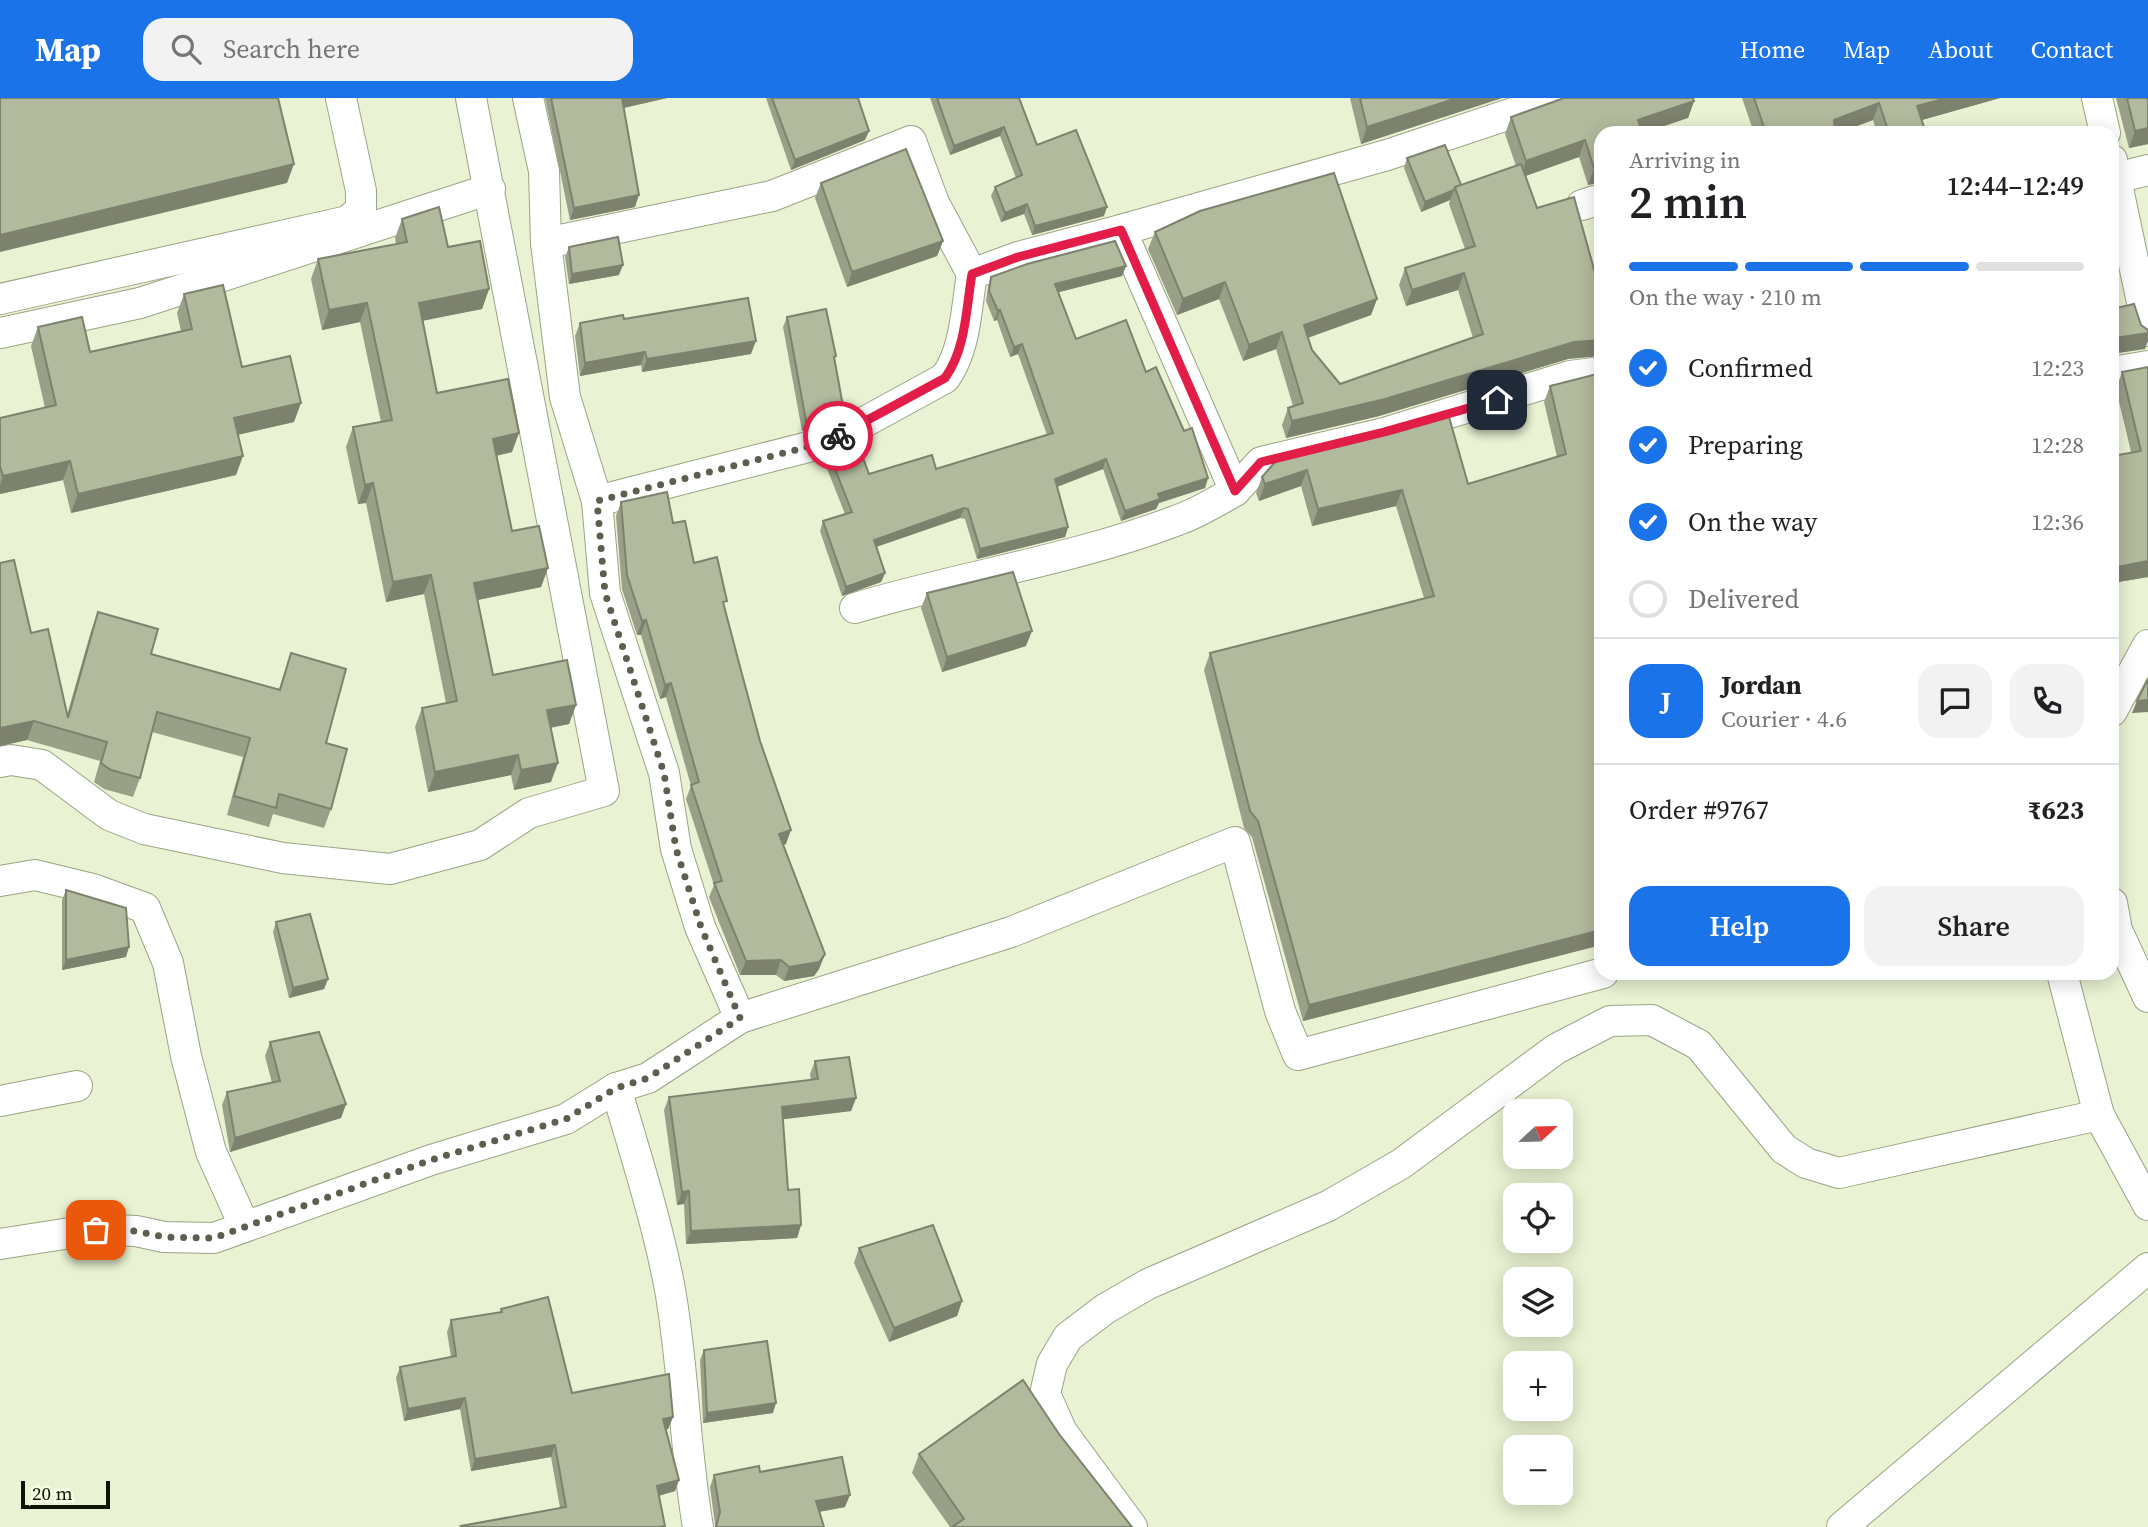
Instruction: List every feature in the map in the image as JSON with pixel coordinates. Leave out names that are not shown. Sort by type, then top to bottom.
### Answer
[{"type":"street","points":[[0,299],[348,221],[361,209],[361,191],[341,98]]},
{"type":"street","points":[[0,762],[11,760],[42,765],[109,815],[144,829],[284,858],[390,869],[480,845],[529,813],[604,791],[557,558],[471,98]]},
{"type":"street","points":[[528,98],[544,171],[546,243],[565,397],[597,501],[605,593],[664,773],[676,849],[701,927],[740,1018]]},
{"type":"street","points":[[972,274],[1018,257],[1387,155],[1558,98]]},
{"type":"street","points":[[2096,98],[2097,126]]},
{"type":"street","points":[[546,243],[772,196],[911,141],[934,203],[972,274],[961,346],[956,363],[945,378],[828,442],[597,501]]},
{"type":"street","points":[[2119,169],[2148,170]]},
{"type":"street","points":[[0,333],[140,303],[490,189]]},
{"type":"street","points":[[2119,193],[2148,331]]},
{"type":"street","points":[[1121,230],[1235,491]]},
{"type":"street","points":[[2119,371],[2148,366]]},
{"type":"street","points":[[855,608],[920,589],[1064,558],[1181,520],[1235,491],[1261,462],[1384,432],[1570,376],[1594,373]]},
{"type":"street","points":[[2119,698],[2148,645]]},
{"type":"street","points":[[0,1244],[96,1230],[136,1231],[164,1237],[214,1238],[431,1160],[566,1119],[616,1088],[648,1078],[740,1018],[1011,932],[1236,842],[1280,1011],[1298,1055],[1594,975]]},
{"type":"street","points":[[0,881],[34,876],[93,889],[145,908],[168,963],[186,1056],[211,1152],[244,1225]]},
{"type":"street","points":[[2119,934],[2148,997]]},
{"type":"street","points":[[2064,980],[2099,1115],[2148,1205]]},
{"type":"street","points":[[1132,1527],[1062,1432],[1045,1394],[1052,1364],[1068,1337],[1105,1308],[1148,1284],[1328,1206],[1360,1188],[1401,1164],[1556,1049],[1610,1021],[1652,1020],[1699,1045],[1784,1149],[1806,1163],[1839,1173],[2099,1115]]},
{"type":"street","points":[[0,1101],[77,1086]]},
{"type":"street","points":[[616,1088],[669,1282],[684,1381],[690,1479],[698,1527]]},
{"type":"street","points":[[1842,1527],[2148,1268]]},
{"type":"building","points":[[0,98],[278,98],[294,164],[0,235]]},
{"type":"building","points":[[551,98],[622,98],[639,195],[574,208]]},
{"type":"building","points":[[772,98],[858,98],[869,131],[795,160]]},
{"type":"building","points":[[937,98],[1019,98],[1037,145],[1076,130],[1107,207],[1035,226],[1027,204],[1005,213],[995,187],[1022,175],[1004,127],[954,146]]},
{"type":"building","points":[[1360,98],[1457,98],[1367,127]]},
{"type":"building","points":[[1564,98],[1693,98],[1694,101],[1638,120],[1640,126],[1594,126],[1594,168],[1585,140],[1526,161],[1511,117]]},
{"type":"building","points":[[1754,98],[1947,98],[1917,106],[1924,126],[1887,126],[1879,103],[1834,120],[1834,126],[1764,126]]},
{"type":"building","points":[[2127,98],[2148,98],[2148,128],[2135,131]]},
{"type":"building","points":[[1445,145],[1461,185],[1425,202],[1407,158]]},
{"type":"building","points":[[906,149],[943,241],[852,272],[821,183]]},
{"type":"building","points":[[1521,164],[1537,208],[1574,197],[1594,269],[1594,341],[1574,342],[1385,399],[1292,421],[1288,408],[1303,403],[1282,332],[1249,345],[1225,282],[1183,299],[1155,232],[1200,211],[1334,173],[1377,299],[1304,325],[1312,350],[1340,384],[1483,334],[1464,273],[1412,290],[1405,268],[1475,246],[1455,187]]},
{"type":"building","points":[[439,207],[448,247],[480,241],[489,289],[419,303],[437,393],[508,379],[519,433],[493,439],[512,531],[539,526],[548,568],[474,583],[493,675],[567,660],[576,705],[547,710],[558,763],[521,770],[518,755],[435,772],[422,708],[457,701],[431,575],[393,582],[373,483],[365,485],[353,427],[392,420],[367,303],[329,310],[318,259],[407,242],[402,219]]},
{"type":"building","points":[[618,237],[623,265],[572,274],[569,247]]},
{"type":"building","points":[[1115,241],[1126,266],[1055,284],[1076,339],[1126,320],[1146,372],[1156,367],[1184,431],[1192,428],[1208,478],[1158,494],[1160,499],[1125,511],[1106,459],[1055,479],[1068,527],[980,549],[968,509],[964,508],[874,540],[885,573],[846,587],[823,521],[852,512],[828,451],[856,439],[869,474],[932,455],[936,469],[1053,433],[1022,344],[1014,347],[1000,310],[998,311],[989,291],[991,277],[1027,264]]},
{"type":"building","points":[[223,285],[242,367],[290,356],[301,403],[234,418],[243,456],[78,494],[70,461],[3,476],[0,466],[0,418],[56,405],[38,327],[82,317],[90,352],[192,329],[184,294]]},
{"type":"building","points":[[748,298],[756,341],[647,359],[645,352],[585,363],[580,323],[623,315],[624,319]]},
{"type":"building","points":[[2134,304],[2141,325],[2148,333],[2119,337],[2119,307]]},
{"type":"building","points":[[826,309],[843,406],[825,416],[806,421],[787,317]]},
{"type":"building","points":[[2148,367],[2148,561],[2119,567],[2119,455],[2141,451],[2122,372]]},
{"type":"building","points":[[1594,375],[1594,932],[1309,1005],[1258,821],[1250,811],[1210,653],[1434,596],[1402,490],[1318,509],[1307,470],[1265,484],[1262,477],[1276,461],[1449,417],[1468,484],[1566,454],[1550,386]]},
{"type":"building","points":[[667,492],[673,523],[685,521],[694,563],[717,557],[727,601],[723,602],[760,741],[791,830],[779,834],[825,954],[819,962],[789,967],[781,960],[746,961],[714,883],[722,881],[691,785],[699,782],[671,683],[665,685],[646,620],[642,621],[627,575],[621,502]]},
{"type":"building","points":[[14,560],[31,633],[48,629],[68,718],[98,612],[158,629],[151,654],[280,690],[291,653],[346,669],[326,743],[347,749],[331,809],[279,794],[276,808],[234,796],[250,738],[157,712],[140,778],[111,770],[101,763],[107,742],[34,721],[0,728],[0,563]]},
{"type":"building","points":[[1013,572],[1032,631],[947,657],[927,593]]},
{"type":"building","points":[[2148,679],[2148,700],[2137,701]]},
{"type":"building","points":[[66,890],[126,908],[129,947],[66,960]]},
{"type":"building","points":[[310,914],[328,979],[293,988],[276,922]]},
{"type":"building","points":[[319,1032],[346,1104],[235,1138],[227,1092],[280,1081],[270,1042]]},
{"type":"building","points":[[849,1057],[856,1098],[782,1107],[788,1190],[799,1189],[801,1225],[691,1231],[689,1191],[682,1192],[669,1097],[818,1079],[815,1061]]},
{"type":"building","points":[[933,1225],[962,1301],[894,1328],[859,1248]]},
{"type":"building","points":[[548,1297],[572,1393],[669,1374],[673,1417],[663,1419],[679,1480],[657,1486],[665,1526],[461,1526],[566,1507],[555,1445],[475,1459],[465,1398],[408,1409],[400,1367],[456,1356],[451,1320],[502,1312],[501,1309]]},
{"type":"building","points":[[767,1341],[776,1403],[707,1413],[704,1350]]},
{"type":"building","points":[[1023,1380],[1059,1434],[1132,1527],[952,1527],[964,1519],[919,1454]]},
{"type":"building","points":[[842,1457],[850,1495],[816,1501],[824,1527],[716,1527],[720,1512],[714,1475],[759,1466],[760,1472]]},
{"type":"way so far","points":[[96,1230],[136,1231],[164,1237],[214,1238],[431,1160],[566,1119],[616,1088],[648,1078],[740,1018],[701,927],[676,849],[664,773],[605,593],[597,501],[828,442],[838,436]]},
{"type":"route","points":[[838,436],[945,378],[956,363],[961,346],[972,274],[1018,257],[1121,230],[1235,491],[1261,462],[1384,432],[1497,400]]}]
